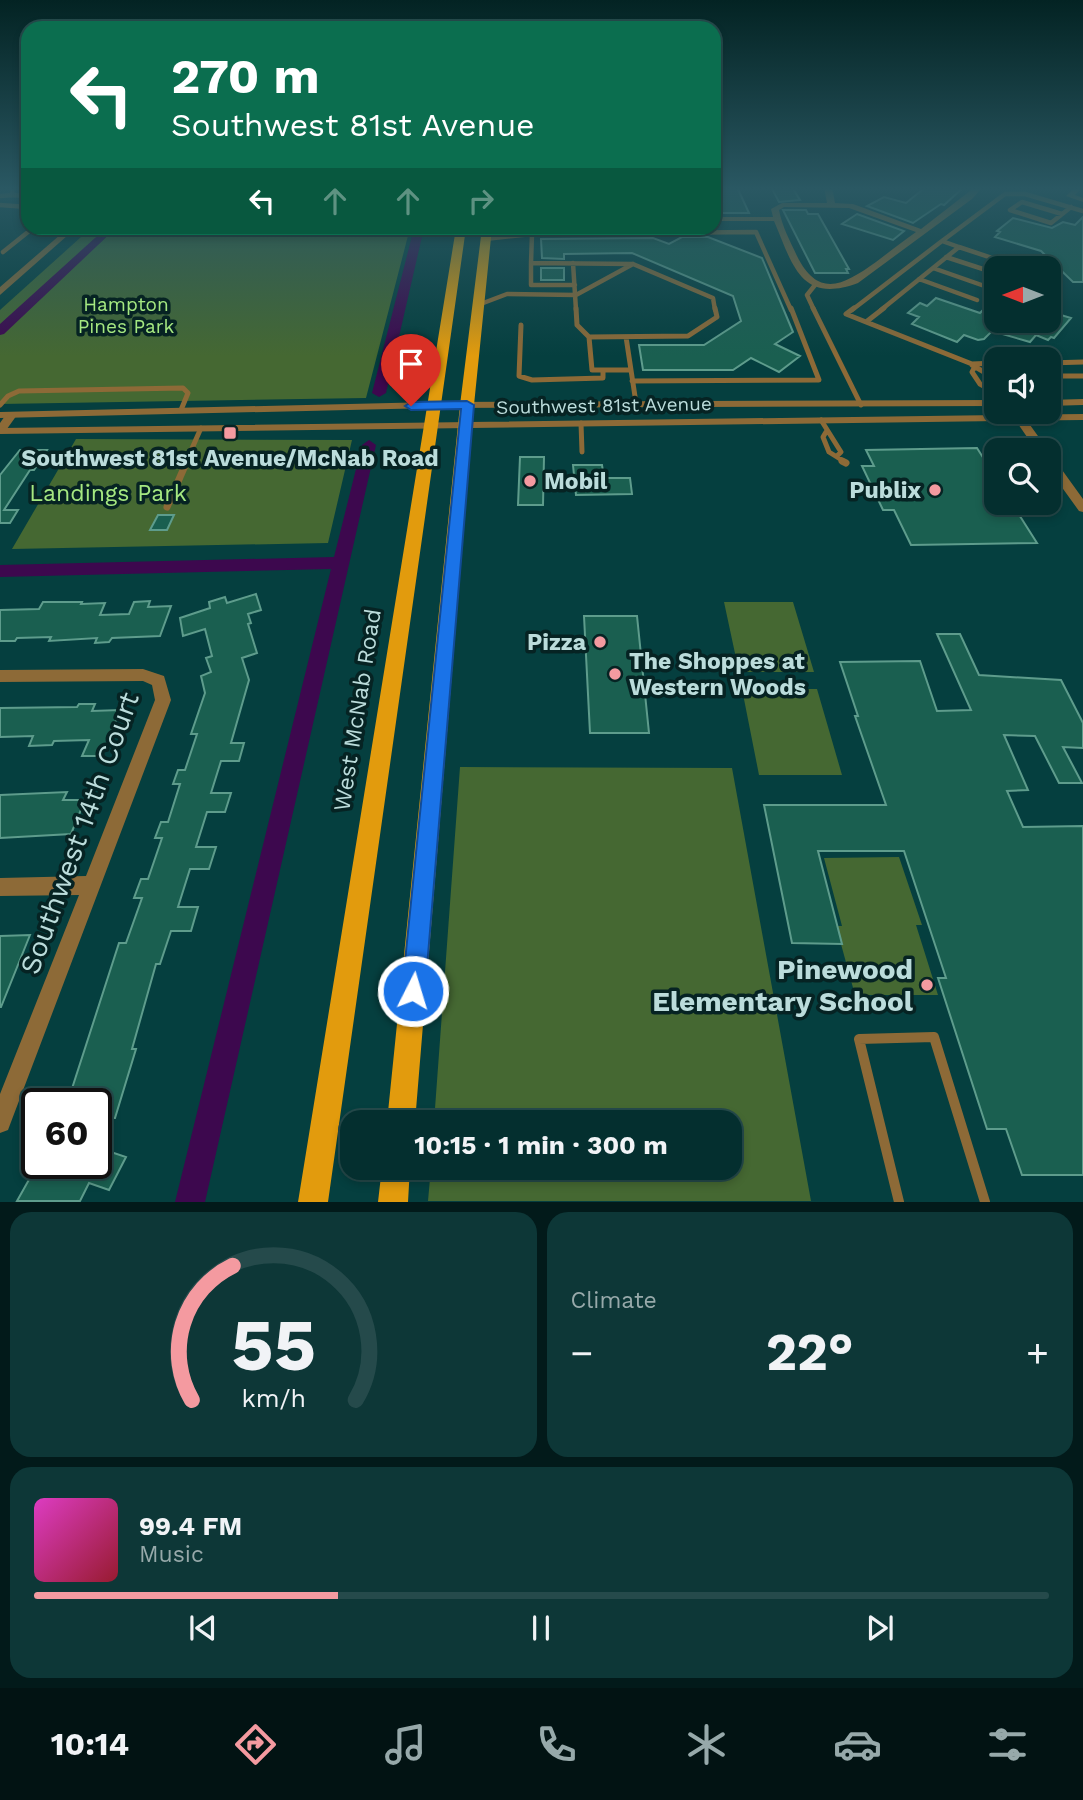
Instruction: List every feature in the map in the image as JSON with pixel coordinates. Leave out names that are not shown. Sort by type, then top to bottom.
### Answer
[{"type":"main road","name":"West McNab Road","points":[[313,1202],[459,243]]},
{"type":"main road","points":[[402,1110],[467,405],[485,243]]},
{"type":"main road","points":[[393,1202],[395,1180]]},
{"type":"street","points":[[0,292],[55,243]]},
{"type":"street","points":[[789,243],[806,278],[815,285],[847,286],[907,243]]},
{"type":"street","points":[[1061,403],[1083,402]]},
{"type":"street","name":"Southwest 81st Avenue","points":[[0,431],[201,428],[432,415],[467,405],[984,403]]},
{"type":"street","name":"Southwest 81st Avenue","points":[[6,415],[181,410],[432,415],[466,425],[984,416]]},
{"type":"street","points":[[0,431],[6,415]]},
{"type":"street","name":"Southwest 81st Avenue","points":[[1061,416],[1083,417]]},
{"type":"street","points":[[1061,477],[1083,508]]},
{"type":"street","points":[[1065,482],[1083,482]]},
{"type":"street","name":"Southwest 14th Court","points":[[0,676],[143,675],[159,681],[163,700],[0,1122]]},
{"type":"street","points":[[0,887],[92,885]]},
{"type":"lane","points":[[531,243],[530,285],[575,285]]},
{"type":"lane","points":[[632,381],[819,380],[786,296],[761,243]]},
{"type":"lane","points":[[939,243],[846,314],[984,372]]},
{"type":"lane","points":[[948,243],[986,256]]},
{"type":"lane","points":[[866,322],[959,247]]},
{"type":"lane","points":[[946,257],[984,269]]},
{"type":"lane","points":[[573,263],[578,326],[589,337],[592,370],[631,370]]},
{"type":"lane","points":[[531,264],[633,264],[713,299],[717,317],[688,336],[589,337]]},
{"type":"lane","points":[[478,305],[507,294],[576,295],[633,264]]},
{"type":"lane","points":[[933,268],[984,286]]},
{"type":"lane","points":[[919,279],[977,300]]},
{"type":"lane","points":[[815,285],[807,295],[861,405]]},
{"type":"lane","points":[[521,325],[519,376],[532,380],[603,378],[603,370]]},
{"type":"lane","points":[[626,337],[636,403]]},
{"type":"lane","points":[[1061,363],[1083,362]]},
{"type":"lane","points":[[973,366],[984,365]]},
{"type":"lane","points":[[973,366],[972,372],[984,386]]},
{"type":"lane","points":[[1061,376],[1083,376]]},
{"type":"lane","points":[[0,405],[8,396],[19,391],[183,388],[188,393],[181,410]]},
{"type":"lane","points":[[821,420],[827,432],[835,438],[841,452],[837,456]]},
{"type":"lane","points":[[581,423],[582,452]]},
{"type":"lane","points":[[167,507],[201,428]]},
{"type":"lane","points":[[827,432],[823,437],[829,452],[846,463]]},
{"type":"lane","points":[[899,1202],[859,1039],[934,1037],[985,1202]]},
{"type":"green space","name":"Hampton Pines Park","points":[[74,243],[406,243],[366,398],[0,404],[0,310]]},
{"type":"green space","name":"Landings Park","points":[[76,439],[352,440],[328,543],[12,549]]},
{"type":"green space","points":[[724,602],[793,602],[814,672],[739,672]]},
{"type":"green space","points":[[742,689],[817,689],[842,775],[759,775]]},
{"type":"green space","points":[[460,767],[732,768],[811,1201],[428,1201],[430,1180],[742,1180],[742,1110],[435,1110]]},
{"type":"green space","points":[[899,857],[922,925],[916,925],[938,995],[855,995],[836,926],[842,926],[824,858]]},
{"type":"building","points":[[541,243],[724,243],[762,258],[793,332],[775,344],[800,356],[779,372],[751,358],[733,370],[643,370],[639,345],[704,345],[741,321],[733,296],[632,253],[564,254],[564,259],[542,258]]},
{"type":"building","points":[[800,243],[834,243],[849,269],[846,269],[848,273],[815,273]]},
{"type":"building","points":[[1015,243],[1083,243],[1083,282],[1073,282],[1061,270],[1061,256],[1046,256],[1041,251]]},
{"type":"building","points":[[541,268],[564,268],[564,280],[541,280]]},
{"type":"building","points":[[936,298],[980,313],[984,309],[984,333],[990,333],[984,339],[978,340],[964,335],[957,342],[912,324],[919,317],[908,313],[920,303],[927,306]]},
{"type":"building","points":[[1061,315],[1071,318],[1061,330]]},
{"type":"building","points":[[999,333],[1058,333],[1048,340],[1036,335],[1030,342]]},
{"type":"building","name":"Publix","points":[[977,448],[984,459],[984,515],[1019,515],[1037,543],[911,545],[894,510],[883,510],[862,466],[874,466],[866,450]]},
{"type":"building","points":[[20,450],[47,450],[34,470],[30,470],[4,510],[18,510],[10,523],[0,523],[0,475]]},
{"type":"building","points":[[520,457],[544,457],[543,505],[518,505]]},
{"type":"building","points":[[573,465],[602,465],[604,478],[630,478],[632,494],[576,495]]},
{"type":"building","points":[[158,515],[174,515],[167,530],[150,530]]},
{"type":"building","points":[[256,594],[261,610],[248,614],[251,623],[248,624],[257,653],[242,658],[249,680],[231,743],[244,743],[239,761],[221,761],[211,793],[231,793],[225,812],[207,812],[196,847],[216,847],[209,869],[190,869],[178,907],[198,907],[191,931],[171,931],[160,964],[156,964],[132,1049],[136,1049],[115,1118],[112,1118],[112,1088],[72,1088],[119,943],[126,943],[142,898],[134,898],[141,879],[148,879],[162,838],[155,838],[161,822],[168,822],[180,784],[173,784],[178,770],[185,770],[197,734],[191,734],[205,693],[201,676],[211,672],[206,658],[212,656],[205,629],[183,636],[180,618],[210,608],[209,602],[225,597],[227,603]]},
{"type":"building","points":[[150,601],[148,607],[171,606],[160,636],[112,638],[109,642],[95,643],[97,638],[49,641],[51,637],[17,638],[15,641],[0,641],[0,610],[39,609],[43,602],[82,602],[81,604],[105,603],[100,615],[129,614],[134,602]]},
{"type":"building","name":"The Shoppes at Western Woods","points":[[584,616],[637,616],[649,733],[590,733]]},
{"type":"building","points":[[937,634],[960,634],[979,675],[1061,680],[1083,723],[1083,748],[1063,747],[1082,783],[1059,783],[1035,736],[1004,735],[1028,790],[1007,791],[1023,827],[1083,826],[1083,1175],[1022,1175],[1006,1129],[987,1129],[938,978],[946,978],[904,851],[818,851],[842,944],[792,943],[764,805],[886,805],[855,716],[858,716],[840,662],[920,661],[937,711],[971,710]]},
{"type":"building","points":[[79,704],[95,704],[92,711],[120,710],[102,756],[82,756],[89,740],[54,741],[52,745],[29,746],[33,736],[0,737],[0,708],[77,707]]},
{"type":"building","points":[[67,792],[63,800],[85,800],[71,834],[0,838],[0,795]]},
{"type":"building","points":[[30,935],[1,1007],[0,1007],[0,936]]},
{"type":"building","points":[[112,1152],[126,1157],[109,1190],[89,1183],[80,1201],[17,1201],[29,1179],[112,1179]]},
{"type":"waterway","points":[[0,331],[95,243]]},
{"type":"waterway","points":[[379,393],[415,243]]},
{"type":"waterway","points":[[190,1202],[369,445]]},
{"type":"waterway","points":[[0,571],[341,563]]},
{"type":"place","name":"Southwest 81st Avenue/McNab Road","points":[[230,433]]},
{"type":"place","name":"Mobil","points":[[530,481]]},
{"type":"place","name":"Publix","points":[[935,490]]},
{"type":"place","name":"Pizza","points":[[600,642]]},
{"type":"place","name":"The Shoppes at Western Woods","points":[[615,674]]},
{"type":"place","name":"Pinewood Elementary School","points":[[927,985]]},
{"type":"route","points":[[411,406],[467,405],[413,991]]}]
